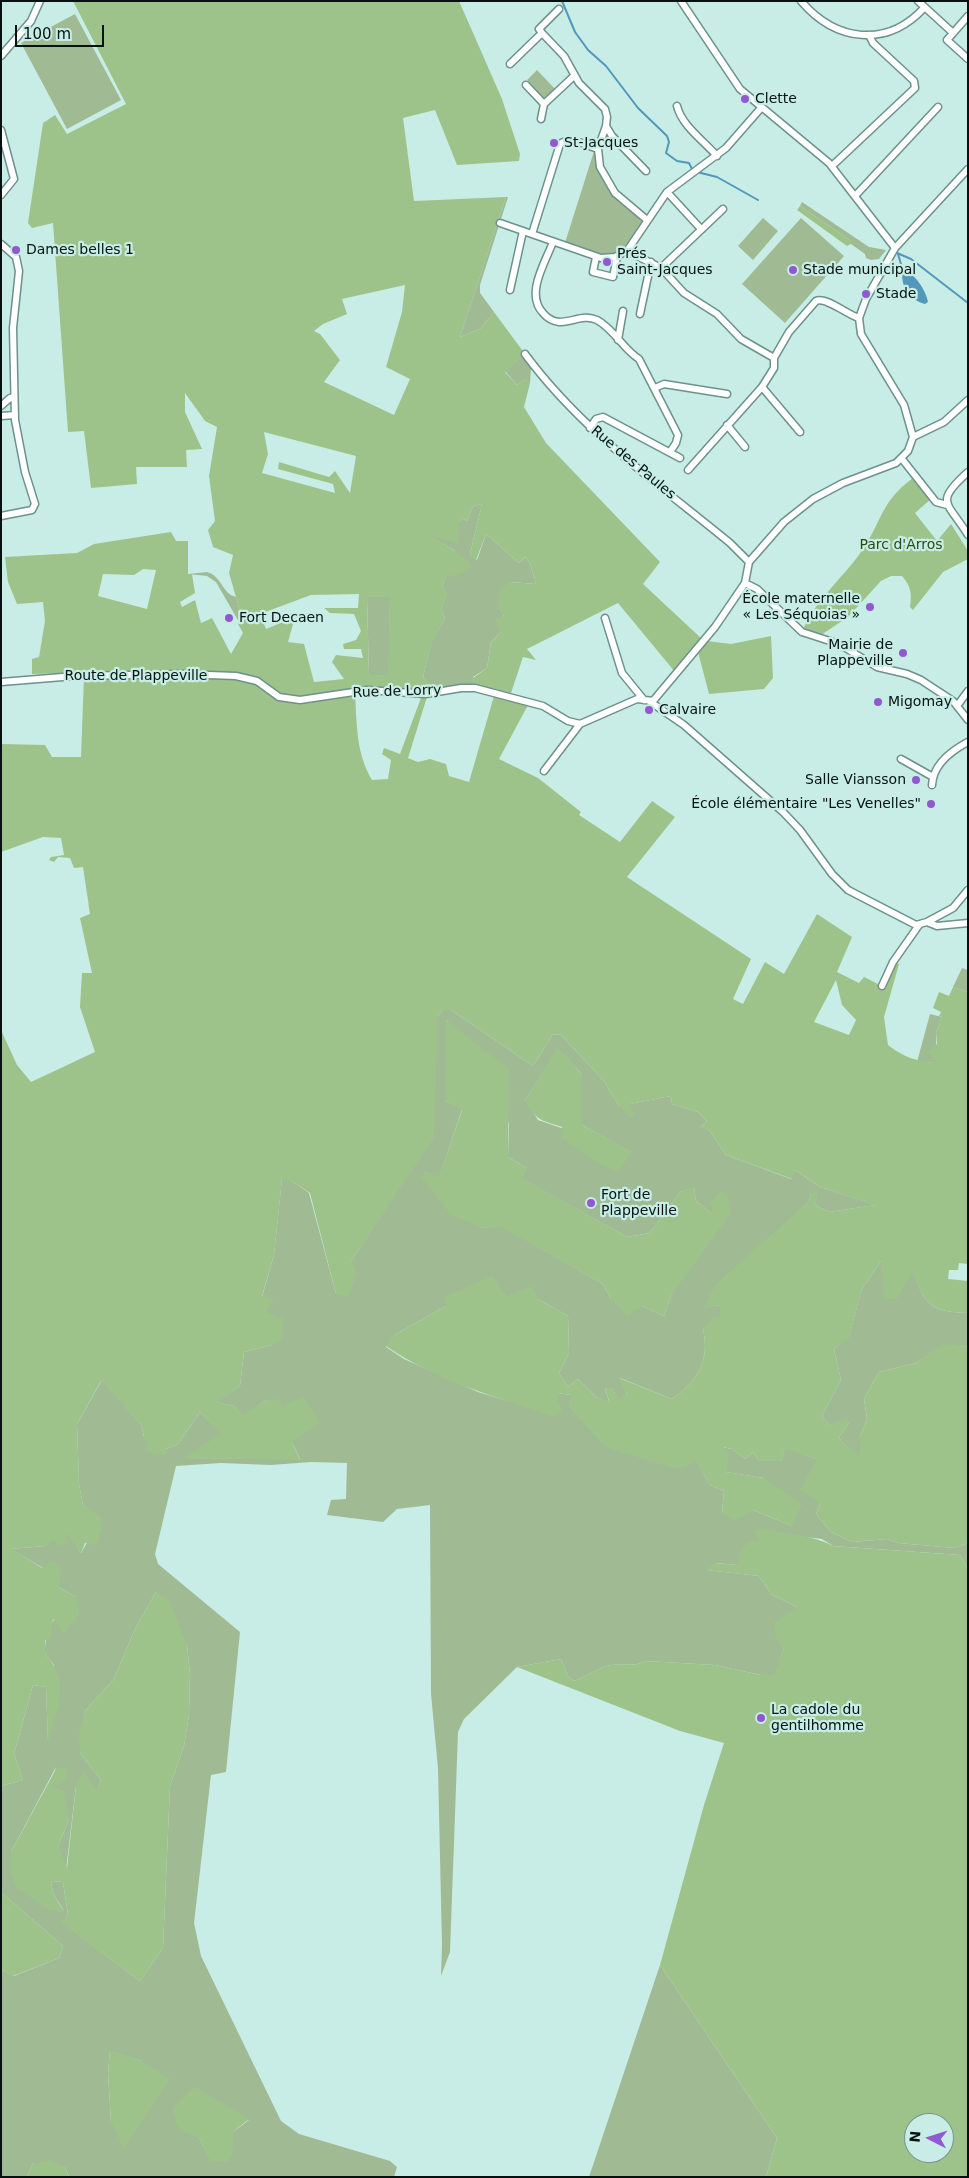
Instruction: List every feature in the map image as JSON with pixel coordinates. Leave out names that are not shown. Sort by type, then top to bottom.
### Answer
[{"type":"street","points":[[1,56],[31,21],[40,1]]},
{"type":"street","points":[[681,1],[740,89],[832,166],[895,248]]},
{"type":"street","points":[[801,1],[813,14],[832,28],[854,34],[869,35],[898,28],[916,17],[924,8]]},
{"type":"street","points":[[918,1],[952,32]]},
{"type":"street","points":[[560,9],[538,29],[564,56],[574,76],[605,109],[608,117],[598,149],[600,167],[608,183],[619,196],[647,220]]},
{"type":"street","points":[[968,16],[952,32],[947,40],[968,60]]},
{"type":"street","points":[[510,64],[542,33]]},
{"type":"street","points":[[832,166],[915,88],[914,81],[873,42],[869,35]]},
{"type":"street","points":[[541,119],[544,104],[574,76]]},
{"type":"street","points":[[526,84],[544,104]]},
{"type":"street","points":[[678,106],[680,114],[691,129],[717,156]]},
{"type":"street","points":[[854,196],[938,106]]},
{"type":"street","points":[[500,223],[596,257],[606,259],[617,257],[627,251],[667,192],[717,156],[740,134],[761,108]]},
{"type":"street","points":[[606,126],[612,136],[646,172]]},
{"type":"street","points":[[1,130],[14,179],[1,195]]},
{"type":"street","points":[[532,234],[560,144],[569,140],[598,149]]},
{"type":"street","points":[[544,771],[580,724],[629,702],[654,701],[715,627],[744,583],[750,562],[784,522],[813,499],[843,483],[902,459],[912,444],[913,437],[904,405],[859,329],[859,318],[866,299],[895,248],[968,169]]},
{"type":"street","points":[[667,192],[702,229]]},
{"type":"street","points":[[661,268],[723,209]]},
{"type":"street","points":[[510,290],[524,231]]},
{"type":"street","points":[[553,242],[535,291],[538,309],[551,320],[560,322],[588,318],[596,320],[631,354],[639,359],[678,435],[676,443],[670,452]]},
{"type":"street","points":[[1,244],[16,257],[19,270],[12,328],[15,415],[18,438],[35,504],[32,510],[1,516]]},
{"type":"street","points":[[627,251],[661,268],[684,293],[717,314],[741,339],[774,358]]},
{"type":"street","points":[[596,257],[593,272],[613,277],[617,257]]},
{"type":"street","points":[[640,314],[651,262]]},
{"type":"street","points":[[688,470],[762,387],[774,368],[774,358],[789,332],[818,299],[859,318]]},
{"type":"street","points":[[618,340],[623,311]]},
{"type":"street","name":"Rue des Paules","points":[[525,354],[548,384],[590,428],[730,542],[750,562]]},
{"type":"street","points":[[655,388],[664,384],[727,394]]},
{"type":"street","points":[[762,387],[800,432]]},
{"type":"street","points":[[1,406],[14,397]]},
{"type":"street","points":[[913,437],[944,422],[968,400]]},
{"type":"street","points":[[1,416],[15,415]]},
{"type":"street","points":[[590,428],[596,419],[604,417],[680,458]]},
{"type":"street","points":[[727,425],[745,447]]},
{"type":"street","points":[[902,459],[936,502],[947,505]]},
{"type":"street","points":[[968,472],[950,488],[946,497],[947,505],[968,535]]},
{"type":"street","points":[[744,583],[757,589],[802,632],[839,644],[878,667],[911,675],[939,691],[957,706],[968,720]]},
{"type":"street","points":[[605,618],[612,649],[622,673],[646,700],[684,725],[783,812],[800,830],[832,874],[848,890],[876,906],[913,924],[919,925],[953,908],[968,890]]},
{"type":"street","name":"Route de Plappeville","points":[[1,682],[60,676],[181,674],[246,678],[268,689]]},
{"type":"street","name":"Rue de Lorry","points":[[268,689],[288,699],[300,700],[367,690],[425,694],[461,688],[475,688],[542,706],[568,721],[580,724]]},
{"type":"street","points":[[957,706],[968,691]]},
{"type":"street","points":[[932,785],[932,777],[942,760],[968,742]]},
{"type":"street","points":[[901,759],[932,777]]},
{"type":"street","points":[[927,922],[937,926],[968,923]]},
{"type":"street","points":[[882,986],[893,962],[919,925]]},
{"type":"green space","points":[[73,1],[459,1],[502,99],[520,154],[519,161],[457,165],[435,110],[403,118],[414,201],[506,197],[460,337],[480,329],[494,312],[525,354],[505,372],[517,385],[526,378],[530,383],[524,407],[546,443],[660,562],[643,584],[702,639],[675,672],[618,603],[527,649],[536,660],[523,657],[511,693],[474,684],[473,678],[487,668],[491,642],[500,633],[495,620],[504,616],[497,608],[500,589],[510,582],[536,584],[530,563],[525,557],[519,563],[486,534],[476,560],[470,554],[482,504],[473,506],[467,521],[462,518],[459,522],[458,544],[432,536],[465,558],[472,566],[459,575],[447,576],[442,587],[448,594],[441,609],[445,618],[431,644],[423,677],[431,684],[425,686],[425,692],[378,688],[330,697],[355,695],[360,749],[372,780],[388,779],[391,760],[382,754],[384,748],[400,754],[421,698],[427,697],[408,758],[418,762],[430,759],[446,764],[449,776],[469,782],[494,696],[528,705],[499,759],[538,778],[581,812],[579,815],[620,842],[652,801],[675,817],[627,877],[751,959],[733,999],[743,1004],[765,962],[784,974],[817,914],[852,937],[837,972],[859,983],[864,977],[882,986],[896,963],[899,964],[884,1017],[888,1045],[899,1053],[916,1060],[936,1063],[928,1051],[937,1044],[936,1033],[942,1017],[939,1016],[941,1012],[933,1008],[939,992],[949,996],[953,987],[968,992],[968,1264],[959,1263],[958,1270],[949,1270],[948,1279],[968,1281],[968,1313],[946,1311],[931,1304],[921,1292],[913,1271],[897,1299],[884,1299],[881,1261],[861,1291],[849,1338],[834,1349],[841,1380],[822,1416],[829,1425],[847,1418],[849,1423],[839,1437],[842,1443],[860,1455],[860,1437],[867,1419],[864,1399],[879,1372],[916,1363],[943,1344],[968,1347],[968,1543],[955,1548],[898,1543],[887,1539],[852,1542],[831,1532],[816,1514],[820,1503],[800,1490],[817,1459],[785,1449],[781,1461],[759,1461],[753,1452],[745,1459],[732,1449],[723,1447],[729,1455],[726,1472],[763,1478],[802,1504],[792,1526],[753,1510],[735,1521],[722,1513],[724,1491],[710,1485],[696,1462],[677,1469],[605,1447],[569,1407],[571,1395],[558,1393],[558,1400],[562,1411],[554,1417],[446,1379],[386,1346],[396,1334],[446,1306],[444,1297],[492,1276],[507,1296],[533,1286],[538,1299],[568,1316],[569,1353],[559,1373],[568,1387],[578,1379],[596,1397],[609,1401],[605,1388],[611,1388],[620,1399],[627,1394],[619,1378],[672,1399],[689,1385],[700,1369],[705,1351],[703,1329],[713,1317],[720,1318],[720,1305],[704,1308],[716,1284],[809,1201],[811,1193],[816,1190],[818,1194],[815,1205],[829,1212],[875,1205],[820,1187],[795,1170],[792,1179],[726,1155],[709,1130],[700,1128],[707,1121],[698,1112],[672,1104],[671,1096],[630,1104],[635,1115],[630,1118],[619,1106],[604,1081],[561,1035],[553,1034],[533,1066],[451,1010],[442,1010],[438,1016],[434,1138],[351,1261],[357,1274],[348,1297],[336,1294],[310,1193],[295,1183],[282,1179],[274,1255],[262,1296],[274,1299],[266,1312],[284,1319],[282,1340],[272,1345],[244,1352],[240,1386],[217,1402],[234,1406],[244,1415],[266,1400],[278,1399],[282,1406],[303,1397],[320,1423],[292,1442],[300,1460],[184,1458],[221,1434],[200,1412],[178,1444],[166,1449],[167,1456],[148,1452],[141,1425],[101,1381],[77,1424],[79,1484],[83,1505],[101,1517],[102,1528],[96,1545],[85,1543],[81,1553],[65,1531],[68,1543],[59,1546],[54,1540],[45,1546],[11,1549],[42,1568],[51,1561],[61,1568],[59,1587],[76,1597],[79,1615],[64,1633],[53,1619],[51,1638],[45,1640],[45,1653],[58,1676],[60,1686],[58,1707],[48,1743],[46,1687],[33,1685],[14,1754],[23,1780],[1,1786],[1,1030],[17,1065],[31,1082],[95,1052],[80,1007],[82,973],[92,973],[80,918],[90,914],[83,867],[74,868],[70,858],[58,857],[54,862],[49,860],[51,857],[64,855],[61,838],[43,837],[1,852],[1,744],[45,745],[52,757],[81,757],[84,676],[68,673],[32,674],[32,659],[39,657],[45,621],[43,602],[17,604],[8,582],[5,557],[77,553],[94,544],[171,532],[176,541],[188,541],[188,574],[192,574],[195,593],[180,602],[182,607],[195,600],[201,623],[212,618],[231,654],[243,633],[238,624],[242,618],[229,573],[233,555],[213,547],[208,530],[215,521],[209,476],[217,427],[205,421],[185,393],[185,412],[202,449],[186,450],[187,467],[136,467],[137,484],[91,488],[84,431],[68,432],[53,223],[32,228],[28,223],[43,123],[55,115],[67,134],[126,104]],"holes":[[[405,285],[402,312],[386,367],[410,379],[394,415],[324,382],[340,360],[320,334],[314,331],[323,324],[347,314],[342,299]],[[264,432],[356,456],[350,493],[335,471],[329,477],[279,462],[278,469],[333,484],[335,493],[262,473],[268,454]],[[143,569],[156,570],[147,609],[98,596],[103,574],[134,575]],[[359,594],[358,608],[324,608],[330,613],[354,614],[361,631],[356,640],[343,644],[344,649],[361,649],[363,658],[336,655],[332,662],[344,679],[314,682],[304,644],[288,642],[295,617],[266,629],[260,614],[311,595]],[[367,597],[390,597],[388,675],[369,675]],[[836,980],[842,1005],[856,1020],[849,1035],[814,1022]]]},
{"type":"green space","points":[[75,14],[121,100],[67,129],[21,43]]},
{"type":"green space","points":[[537,70],[556,90],[546,100],[527,80]]},
{"type":"green space","points":[[595,148],[608,183],[647,220],[627,251],[611,259],[564,246]]},
{"type":"green space","points":[[506,197],[508,197],[480,285],[480,293],[494,312],[480,329],[460,337]]},
{"type":"green space","points":[[802,202],[869,247],[886,250],[879,259],[871,260],[866,258],[865,254],[851,244],[851,241],[800,206]]},
{"type":"green space","points":[[800,206],[851,241],[851,244],[847,246],[797,210]]},
{"type":"green space","points":[[763,218],[778,231],[753,260],[738,246]]},
{"type":"green space","name":"Stade municipal","points":[[801,218],[844,256],[785,323],[742,284]]},
{"type":"green space","points":[[525,354],[531,367],[530,383],[525,379],[517,385],[505,371]]},
{"type":"green space","name":"Parc d'Arros","points":[[913,478],[931,499],[915,513],[937,541],[951,524],[968,551],[968,559],[943,572],[913,610],[910,607],[911,594],[907,583],[902,576],[891,576],[881,581],[848,617],[818,637],[802,632],[807,620],[821,600],[861,552],[894,495]]},
{"type":"green space","points":[[482,504],[470,554],[477,560],[486,534],[519,563],[525,557],[530,563],[536,584],[510,582],[500,633],[491,642],[487,668],[473,677],[474,684],[425,692],[425,686],[430,684],[423,677],[431,643],[445,618],[441,609],[447,594],[442,587],[447,575],[459,575],[455,551],[429,535],[459,522],[462,518],[467,521],[473,506]]},
{"type":"green space","points":[[207,572],[216,577],[231,595],[236,597],[242,618],[239,622],[216,582],[207,576],[188,574]]},
{"type":"green space","points":[[367,597],[390,597],[389,675],[369,675]]},
{"type":"green space","points":[[771,636],[773,678],[764,689],[709,694],[698,652],[707,641],[731,644]]},
{"type":"green space","points":[[962,968],[968,970],[968,992],[953,987]]},
{"type":"green space","points":[[442,1010],[451,1010],[533,1066],[553,1034],[561,1035],[604,1081],[619,1106],[671,1096],[672,1104],[698,1112],[707,1121],[701,1127],[709,1130],[726,1155],[791,1179],[795,1170],[820,1187],[876,1205],[829,1212],[815,1205],[817,1194],[811,1193],[809,1201],[705,1307],[720,1305],[720,1318],[703,1329],[705,1351],[700,1369],[689,1385],[672,1399],[620,1378],[627,1394],[620,1400],[611,1388],[605,1388],[609,1402],[596,1397],[578,1379],[568,1387],[559,1373],[569,1353],[568,1316],[538,1299],[507,1296],[446,1306],[396,1334],[386,1347],[404,1359],[478,1392],[514,1403],[558,1400],[558,1393],[571,1395],[696,1461],[710,1485],[724,1491],[722,1513],[753,1510],[792,1526],[763,1478],[726,1472],[722,1447],[732,1449],[745,1459],[753,1452],[759,1461],[781,1461],[785,1448],[817,1459],[820,1503],[816,1514],[831,1532],[852,1542],[887,1539],[898,1543],[955,1548],[968,1543],[968,1569],[960,1555],[833,1546],[822,1539],[755,1531],[760,1541],[737,1565],[716,1563],[707,1570],[759,1576],[771,1594],[797,1607],[775,1675],[761,1675],[715,1665],[646,1661],[638,1664],[606,1666],[574,1681],[568,1676],[561,1659],[517,1667],[464,1719],[458,1732],[450,1952],[441,1976],[438,1768],[431,1694],[430,1505],[397,1509],[383,1522],[327,1515],[331,1500],[346,1499],[347,1463],[311,1462],[271,1465],[221,1463],[176,1466],[155,1554],[158,1564],[240,1632],[226,1772],[211,1775],[194,1923],[201,1956],[281,2121],[299,2134],[390,2161],[397,2167],[394,2177],[69,2177],[65,2167],[33,2163],[27,2177],[1,2177],[1,1970],[14,1976],[59,1958],[63,1946],[1,1892],[1,1786],[23,1780],[14,1754],[33,1685],[46,1687],[48,1741],[54,1665],[45,1653],[47,1635],[53,1621],[76,1597],[59,1587],[43,1568],[10,1549],[45,1546],[65,1529],[81,1553],[101,1518],[83,1505],[79,1484],[77,1424],[102,1380],[141,1425],[144,1437],[166,1449],[178,1444],[200,1412],[222,1434],[185,1458],[300,1459],[292,1442],[282,1406],[266,1400],[244,1416],[234,1406],[216,1402],[240,1386],[244,1352],[272,1345],[262,1297],[274,1255],[282,1178],[295,1183],[309,1193],[336,1294],[351,1261],[384,1211],[438,1016]],"holes":[[[447,1020],[509,1123],[508,1157],[527,1168],[521,1178],[627,1237],[650,1233],[680,1192],[694,1187],[696,1201],[714,1215],[671,1296],[664,1316],[642,1306],[611,1299],[603,1284],[501,1226],[481,1228],[425,1172],[439,1178],[462,1109],[446,1101]],[[558,1049],[582,1074],[582,1125],[631,1152],[538,1120],[525,1100]],[[156,1592],[187,1645],[190,1674],[189,1715],[184,1746],[170,1786],[163,1948],[140,1981],[61,1922],[68,1915],[63,1882],[51,1881],[53,1893],[64,1911],[11,1852],[56,1767],[51,1786],[69,1820],[58,1846],[66,1870],[76,1786],[97,1791],[101,1780],[80,1753],[85,1711],[114,1679],[135,1629]],[[110,2051],[142,2061],[111,2122],[108,2073]],[[249,2120],[233,2132],[233,2148],[211,2160],[199,2138]]]},
{"type":"green space","points":[[930,1014],[942,1017],[936,1033],[936,1063],[917,1062]]},
{"type":"green space","points":[[446,1020],[509,1069],[508,1157],[527,1168],[522,1178],[627,1237],[650,1233],[680,1192],[694,1186],[696,1201],[713,1214],[711,1201],[721,1192],[727,1194],[731,1213],[671,1296],[664,1316],[642,1306],[627,1316],[611,1299],[603,1284],[501,1227],[481,1228],[450,1214],[421,1177],[425,1172],[439,1177],[462,1110],[446,1101]]},
{"type":"green space","points":[[558,1048],[582,1074],[582,1125],[632,1152],[618,1172],[601,1165],[562,1138],[562,1127],[540,1119],[532,1112],[525,1100]]},
{"type":"green space","points":[[881,1261],[913,1270],[925,1299],[937,1308],[945,1311],[968,1313],[968,1347],[943,1345],[916,1363],[879,1372],[864,1399],[867,1419],[860,1437],[860,1456],[842,1443],[839,1437],[849,1423],[829,1425],[822,1416],[841,1380],[834,1349],[849,1337],[861,1291]]},
{"type":"green space","points":[[762,1528],[808,1537],[833,1546],[960,1555],[968,1569],[968,2177],[766,2177],[777,2138],[660,1965],[704,1805],[724,1743],[680,1731],[517,1667],[561,1659],[568,1676],[574,1681],[606,1666],[638,1664],[646,1661],[715,1665],[761,1675],[774,1675],[784,1647],[776,1639],[774,1623],[797,1607],[771,1594],[759,1576],[706,1570],[715,1563],[737,1565],[741,1549],[750,1541],[759,1541],[754,1531]]},
{"type":"green space","points":[[156,1592],[170,1601],[187,1645],[190,1674],[189,1715],[184,1746],[170,1786],[163,1948],[140,1981],[60,1922],[68,1915],[63,1882],[51,1881],[53,1893],[64,1912],[50,1911],[17,1888],[11,1874],[11,1852],[57,1767],[67,1769],[66,1782],[52,1786],[64,1791],[69,1820],[58,1846],[67,1868],[76,1786],[84,1772],[97,1790],[101,1780],[80,1753],[79,1734],[85,1711],[114,1679],[135,1629]]},
{"type":"green space","points":[[1,1892],[63,1946],[59,1958],[13,1976],[1,1970]]},
{"type":"green space","points":[[660,1965],[777,2138],[766,2177],[589,2177]]},
{"type":"green space","points":[[110,2050],[142,2061],[170,2079],[124,2149],[111,2122],[108,2073]]},
{"type":"green space","points":[[195,2087],[249,2119],[233,2132],[233,2148],[229,2162],[211,2161],[199,2138],[180,2131],[172,2110]]},
{"type":"green space","points":[[49,2160],[65,2167],[69,2177],[27,2177],[33,2163]]},
{"type":"water","points":[[903,271],[911,274],[919,282],[928,302],[925,304],[915,300],[907,292],[903,282]]},
{"type":"waterway","points":[[562,1],[575,32],[588,50],[606,66],[638,108],[667,136],[669,142],[666,153],[677,161],[689,163],[692,169]]},
{"type":"waterway","points":[[697,172],[717,177],[758,200]]},
{"type":"waterway","points":[[897,253],[911,259],[968,303]]},
{"type":"waterway","points":[[898,254],[903,271]]},
{"type":"place","name":"Clette","points":[[745,99]]},
{"type":"place","name":"St-Jacques","points":[[554,143]]},
{"type":"place","name":"Dames belles 1","points":[[16,250]]},
{"type":"place","name":"Prés Saint-Jacques","points":[[607,262]]},
{"type":"place","name":"Stade municipal","points":[[793,270]]},
{"type":"place","name":"Stade","points":[[866,294]]},
{"type":"place","name":"École maternelle « Les Séquoias »","points":[[870,607]]},
{"type":"place","name":"Fort Decaen","points":[[229,618]]},
{"type":"place","name":"Mairie de Plappeville","points":[[903,653]]},
{"type":"place","name":"Migomay","points":[[878,702]]},
{"type":"place","name":"Calvaire","points":[[649,710]]},
{"type":"place","name":"Salle Viansson","points":[[916,780]]},
{"type":"place","name":"École élémentaire \"Les Venelles\"","points":[[931,804]]},
{"type":"place","name":"Fort de Plappeville","points":[[591,1203]]},
{"type":"place","name":"La cadole du gentilhomme","points":[[761,1718]]}]
